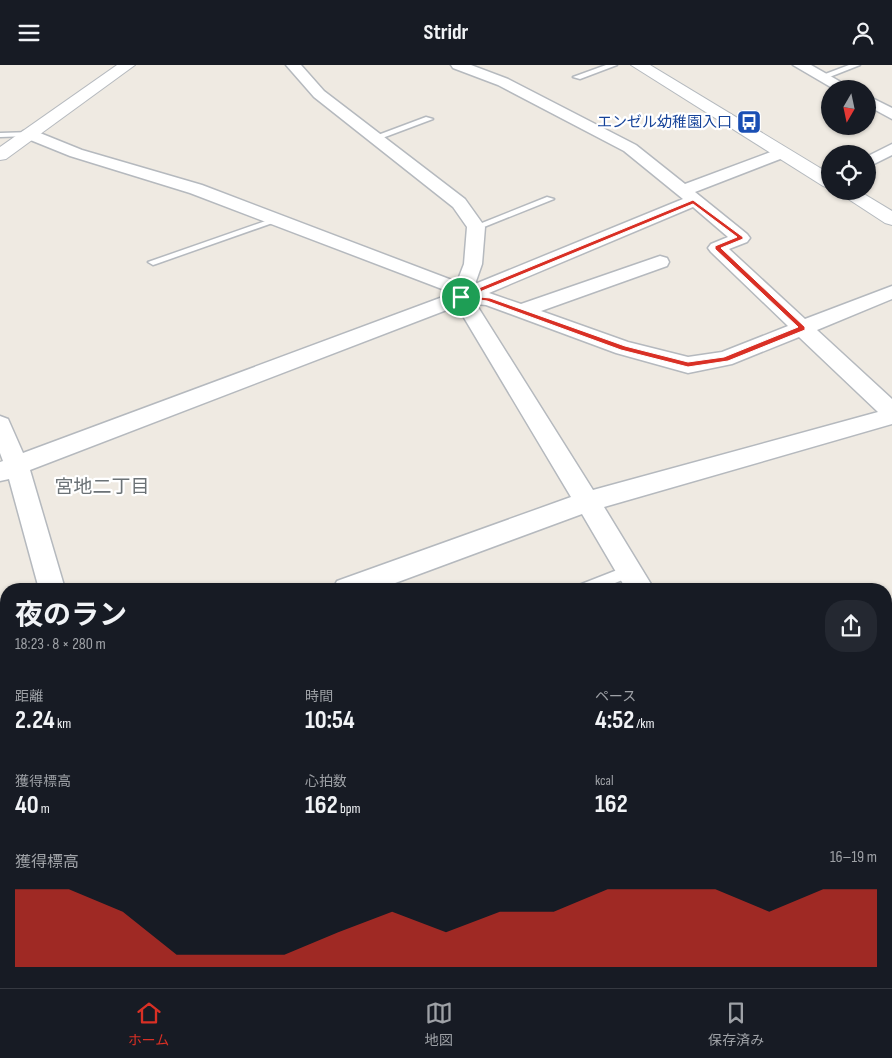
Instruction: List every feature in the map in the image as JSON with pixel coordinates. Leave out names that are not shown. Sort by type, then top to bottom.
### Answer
[{"type":"main road","points":[[0,155],[127,65]]},
{"type":"main road","points":[[639,65],[821,176]]},
{"type":"main road","points":[[860,200],[892,219]]},
{"type":"street","points":[[293,65],[319,94],[459,203],[476,227],[473,264],[461,297]]},
{"type":"street","points":[[458,65],[503,82],[630,148],[741,238],[717,248],[892,414]]},
{"type":"street","points":[[800,65],[831,80]]},
{"type":"street","points":[[876,105],[892,114]]},
{"type":"street","points":[[29,134],[76,153],[196,189],[280,219],[450,285],[461,297],[635,580]]},
{"type":"street","points":[[876,158],[892,149]]},
{"type":"street","points":[[8,469],[461,297],[782,153]]},
{"type":"street","points":[[521,311],[660,262]]},
{"type":"street","points":[[461,297],[488,299],[623,348],[688,365],[725,359],[892,292]]},
{"type":"street","points":[[363,583],[586,502],[892,414]]},
{"type":"street","points":[[0,425],[8,469],[50,583]]},
{"type":"lane","points":[[577,77],[613,65]]},
{"type":"lane","points":[[824,76],[856,65]]},
{"type":"lane","points":[[374,138],[429,119]]},
{"type":"lane","points":[[0,135],[29,134]]},
{"type":"lane","points":[[476,227],[550,199]]},
{"type":"lane","points":[[153,262],[280,219]]},
{"type":"lane","points":[[618,583],[635,580]]},
{"type":"place","name":"エンゼル幼稚園入口","points":[[749,122]]},
{"type":"district","name":"宮地二丁目","points":[[102,486]]},
{"type":"route","points":[[693,201],[741,238],[717,248],[802,328],[725,359],[688,365],[623,348],[488,299],[461,297],[584,244],[693,201]]}]
